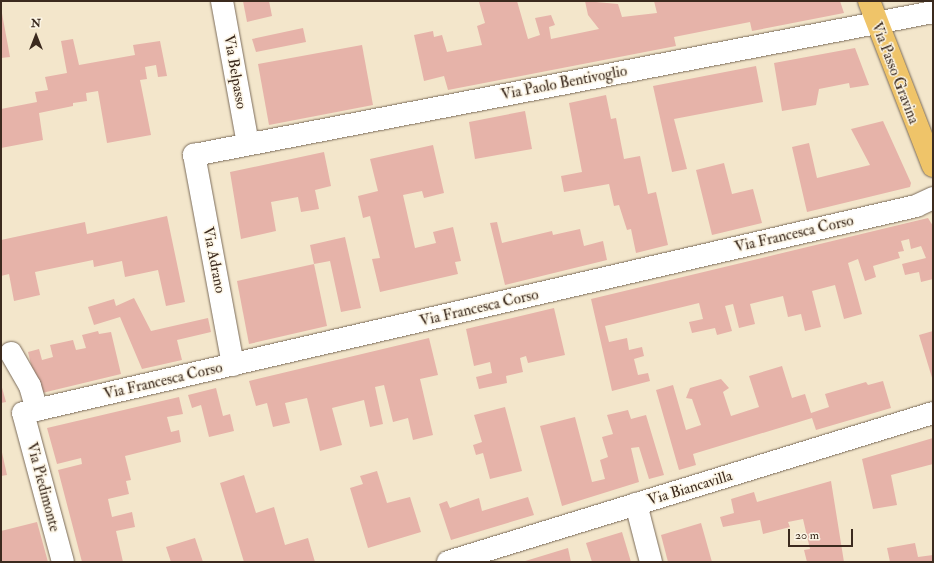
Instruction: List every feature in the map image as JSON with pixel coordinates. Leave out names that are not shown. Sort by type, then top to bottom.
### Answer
[{"type":"main road","name":"Via Passo Gravina","points":[[869,1],[876,23],[933,166]]},
{"type":"street","name":"Via Belpasso","points":[[222,1],[248,144]]},
{"type":"street","name":"Via Paolo Bentivoglio","points":[[194,155],[933,12]]},
{"type":"street","name":"Via Adrano","points":[[194,155],[233,365]]},
{"type":"street","name":"Via Francesca Corso","points":[[30,411],[916,206],[933,198]]},
{"type":"street","name":"Via Piedimonte","points":[[11,353],[30,386],[30,411],[63,562]]},
{"type":"street","name":"Via Biancavilla","points":[[448,562],[933,414]]},
{"type":"street","points":[[636,504],[651,562]]},
{"type":"building","points":[[243,1],[269,1],[272,16],[247,22]]},
{"type":"building","points":[[517,1],[528,39],[540,35],[535,18],[551,15],[555,25],[549,27],[551,39],[599,29],[588,15],[585,1],[618,4],[622,17],[657,13],[654,1],[840,1],[844,13],[752,31],[750,22],[674,37],[676,46],[448,90],[444,76],[424,81],[414,35],[433,31],[434,37],[442,35],[447,52],[482,45],[477,26],[485,23],[479,2]]},
{"type":"building","points":[[1,8],[10,57],[1,58]]},
{"type":"building","points":[[303,28],[306,42],[256,52],[252,39]]},
{"type":"building","points":[[73,39],[79,65],[135,55],[133,45],[160,41],[167,76],[158,77],[156,65],[145,67],[147,79],[140,80],[151,135],[107,143],[98,91],[86,93],[87,101],[73,103],[73,106],[39,113],[43,140],[1,148],[1,109],[37,102],[35,92],[48,90],[45,77],[67,73],[61,41]]},
{"type":"building","points":[[362,45],[373,105],[269,125],[258,64]]},
{"type":"building","points":[[855,48],[869,85],[850,88],[849,83],[819,89],[816,105],[782,111],[774,63]]},
{"type":"building","points":[[756,66],[763,102],[674,119],[687,169],[672,172],[653,86]]},
{"type":"building","points":[[606,95],[611,119],[616,118],[624,159],[640,156],[648,194],[656,192],[668,245],[636,253],[631,229],[627,230],[619,205],[614,206],[609,184],[564,192],[561,176],[582,172],[569,103]]},
{"type":"building","points":[[525,111],[532,149],[475,159],[469,122]]},
{"type":"building","points":[[883,121],[911,183],[910,187],[807,212],[792,147],[809,143],[817,178],[870,165],[851,129]]},
{"type":"building","points":[[433,145],[444,193],[424,198],[422,191],[403,195],[415,248],[436,243],[433,232],[453,227],[461,261],[455,262],[458,274],[380,292],[372,259],[380,258],[370,216],[363,218],[358,196],[378,191],[370,159]]},
{"type":"building","points":[[324,152],[331,186],[315,190],[319,209],[301,212],[298,197],[271,202],[276,231],[241,239],[230,172]]},
{"type":"building","points":[[724,163],[732,194],[753,189],[762,223],[712,235],[696,170]]},
{"type":"building","points":[[167,216],[185,302],[166,306],[158,270],[125,277],[122,261],[94,267],[93,260],[35,272],[40,295],[14,301],[9,274],[1,276],[1,240],[85,222],[87,234]]},
{"type":"building","points":[[928,218],[933,226],[933,279],[921,282],[919,272],[905,275],[902,264],[926,258],[921,246],[911,249],[909,239],[901,241],[904,251],[898,252],[900,258],[873,266],[876,277],[865,281],[858,259],[848,263],[862,314],[844,319],[835,285],[812,291],[821,327],[805,331],[801,314],[788,317],[783,296],[750,304],[755,324],[739,328],[733,304],[725,306],[732,331],[717,335],[715,328],[692,333],[689,322],[703,319],[699,303],[605,326],[609,342],[627,338],[629,350],[642,347],[644,356],[634,359],[638,375],[648,373],[650,381],[612,391],[591,299]]},
{"type":"building","points":[[497,222],[502,243],[552,231],[553,235],[580,229],[584,246],[603,241],[607,260],[505,285],[490,223]]},
{"type":"building","points":[[345,237],[361,308],[341,312],[330,261],[314,264],[310,245]]},
{"type":"building","points":[[314,264],[327,326],[249,344],[237,281]]},
{"type":"building","points":[[134,298],[151,331],[208,318],[211,332],[177,340],[182,360],[142,369],[120,317],[94,325],[88,307],[114,299],[116,306]]},
{"type":"building","points":[[554,308],[565,355],[528,363],[526,356],[520,358],[523,372],[506,376],[507,383],[479,389],[476,377],[492,373],[490,362],[474,366],[466,329]]},
{"type":"building","points":[[98,331],[99,334],[111,332],[121,374],[38,394],[28,352],[39,349],[42,360],[53,357],[50,345],[73,340],[76,350],[86,348],[82,335]]},
{"type":"building","points":[[933,331],[933,381],[919,335]]},
{"type":"building","points":[[429,338],[438,375],[420,379],[433,435],[413,440],[408,418],[393,422],[384,385],[375,387],[383,424],[370,427],[364,400],[332,408],[342,445],[320,451],[307,398],[285,403],[290,423],[273,427],[267,403],[256,406],[249,381]]},
{"type":"building","points":[[782,366],[792,398],[805,394],[811,413],[829,407],[825,394],[866,382],[868,385],[883,381],[891,408],[816,430],[812,418],[693,454],[696,465],[679,470],[656,390],[673,385],[686,430],[701,425],[692,399],[686,398],[690,388],[721,379],[729,388],[723,392],[731,416],[759,407],[749,376]]},
{"type":"building","points":[[1,384],[6,402],[1,403]]},
{"type":"building","points":[[216,388],[223,416],[230,414],[234,431],[209,437],[201,405],[192,408],[188,395]]},
{"type":"building","points":[[179,397],[183,414],[167,417],[171,432],[179,430],[181,442],[125,456],[131,480],[126,481],[129,494],[108,499],[112,517],[132,512],[135,527],[116,531],[123,562],[82,562],[58,470],[82,464],[81,458],[57,464],[47,428]]},
{"type":"building","points":[[505,407],[522,471],[490,479],[483,453],[476,455],[473,445],[482,442],[474,415]]},
{"type":"building","points":[[628,410],[631,419],[646,415],[664,475],[649,479],[639,447],[631,448],[639,482],[562,506],[540,426],[575,417],[592,482],[605,479],[600,460],[608,457],[602,437],[613,434],[607,415]]},
{"type":"building","points":[[933,438],[933,464],[891,475],[897,505],[873,509],[862,459]]},
{"type":"building","points":[[1,448],[7,475],[1,476]]},
{"type":"building","points":[[377,471],[387,503],[410,497],[421,532],[368,548],[350,488],[363,484],[360,476]]},
{"type":"building","points":[[244,475],[256,513],[274,507],[285,545],[308,538],[315,562],[244,562],[220,483]]},
{"type":"building","points":[[831,481],[844,562],[807,562],[804,550],[810,549],[803,519],[788,522],[790,527],[763,534],[760,520],[723,527],[720,517],[734,513],[731,499],[754,492],[757,502]]},
{"type":"building","points":[[528,497],[534,515],[451,540],[439,504],[447,501],[450,508],[479,498],[482,511]]},
{"type":"building","points":[[37,522],[48,562],[1,562],[1,531]]},
{"type":"building","points":[[701,523],[712,562],[668,562],[661,535]]},
{"type":"building","points":[[622,532],[631,562],[592,562],[586,543]]},
{"type":"building","points":[[195,538],[203,562],[171,562],[166,547]]},
{"type":"building","points":[[915,543],[918,557],[933,555],[933,562],[890,562],[887,548]]},
{"type":"building","points":[[568,548],[571,562],[522,562]]}]
